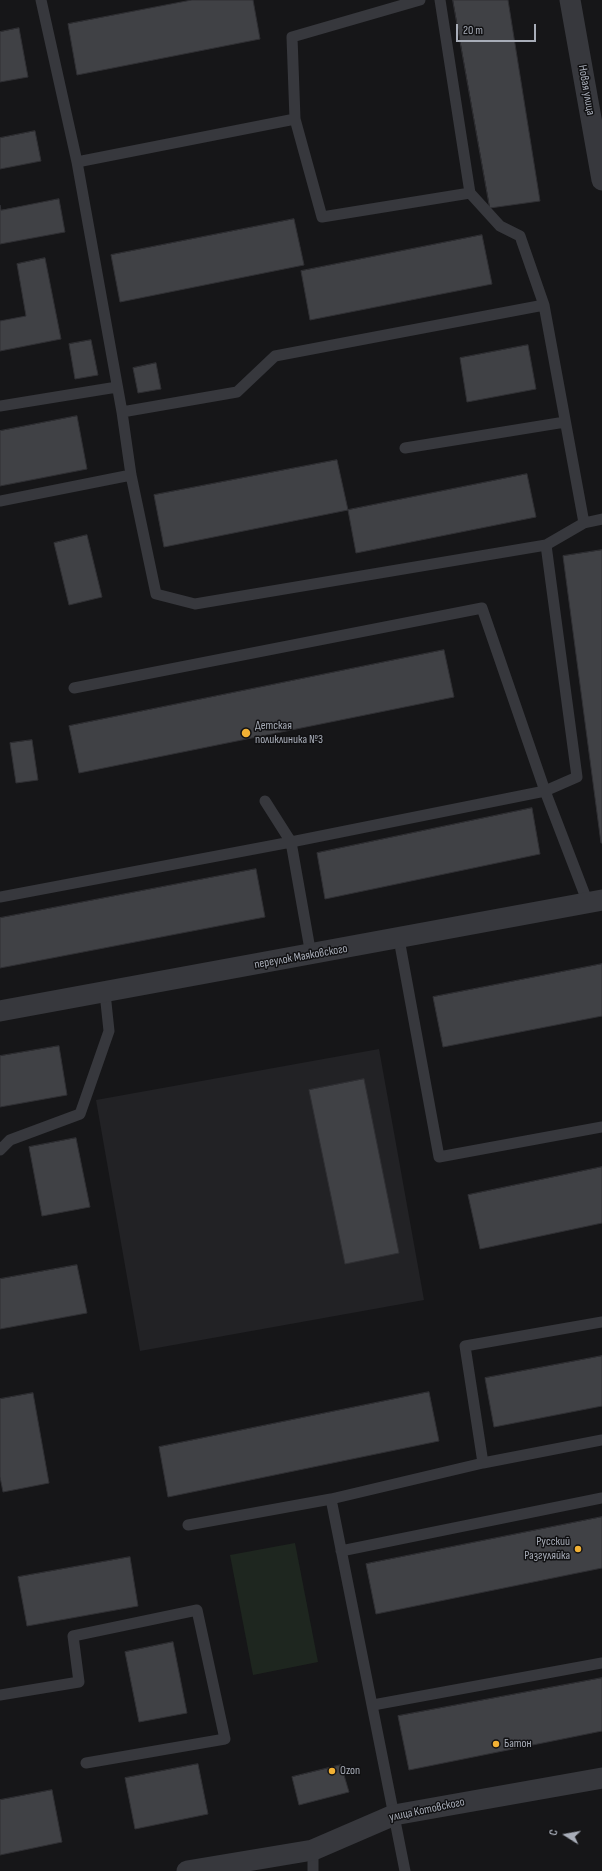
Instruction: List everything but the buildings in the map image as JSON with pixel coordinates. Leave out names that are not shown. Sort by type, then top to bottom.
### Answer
[{"type":"street","name":"Новая улица","points":[[570,0],[599,144],[602,180]]},
{"type":"street","name":"переулок Маяковского","points":[[0,1011],[400,939],[595,901]]},
{"type":"street","name":"улица Котовского","points":[[186,1871],[313,1850],[394,1815],[602,1778]]},
{"type":"lane","points":[[41,0],[77,162],[122,412],[131,475],[156,594],[195,604],[546,544],[584,523],[602,519]]},
{"type":"lane","points":[[420,0],[292,37],[295,119],[322,217],[470,193]]},
{"type":"lane","points":[[440,0],[470,193],[500,226],[520,236],[544,305],[584,523]]},
{"type":"lane","points":[[77,162],[295,119]]},
{"type":"lane","points":[[122,412],[237,392],[275,356],[544,305]]},
{"type":"lane","points":[[0,406],[117,387]]},
{"type":"lane","points":[[405,448],[565,422]]},
{"type":"lane","points":[[0,501],[131,475]]},
{"type":"lane","points":[[0,897],[291,842],[545,791],[577,777],[546,544]]},
{"type":"lane","points":[[74,688],[482,608],[545,791],[595,901]]},
{"type":"lane","points":[[265,801],[291,842],[311,955]]},
{"type":"lane","points":[[400,939],[439,1157],[602,1127]]},
{"type":"lane","points":[[0,1150],[10,1140],[80,1114],[109,1031],[105,993]]},
{"type":"lane","points":[[483,1463],[465,1346],[602,1322]]},
{"type":"lane","points":[[188,1525],[331,1499],[483,1463],[602,1440]]},
{"type":"lane","points":[[341,1551],[602,1498]]},
{"type":"lane","points":[[331,1499],[405,1871]]},
{"type":"lane","points":[[0,1695],[79,1682],[73,1636],[198,1610],[225,1739],[86,1763]]},
{"type":"lane","points":[[373,1705],[602,1663]]},
{"type":"lane","points":[[313,1850],[313,1871]]},
{"type":"shaded area","points":[[379,1049],[424,1300],[140,1351],[96,1100]]},
{"type":"shaded area","points":[[295,1543],[318,1662],[253,1675],[230,1555]]},
{"type":"place","name":"Детская поликлиника №3","points":[[246,733]]},
{"type":"place","name":"Русский Разгуляйка","points":[[578,1549]]},
{"type":"place","name":"Батон","points":[[496,1744]]},
{"type":"place","name":"Ozon","points":[[332,1771]]}]
